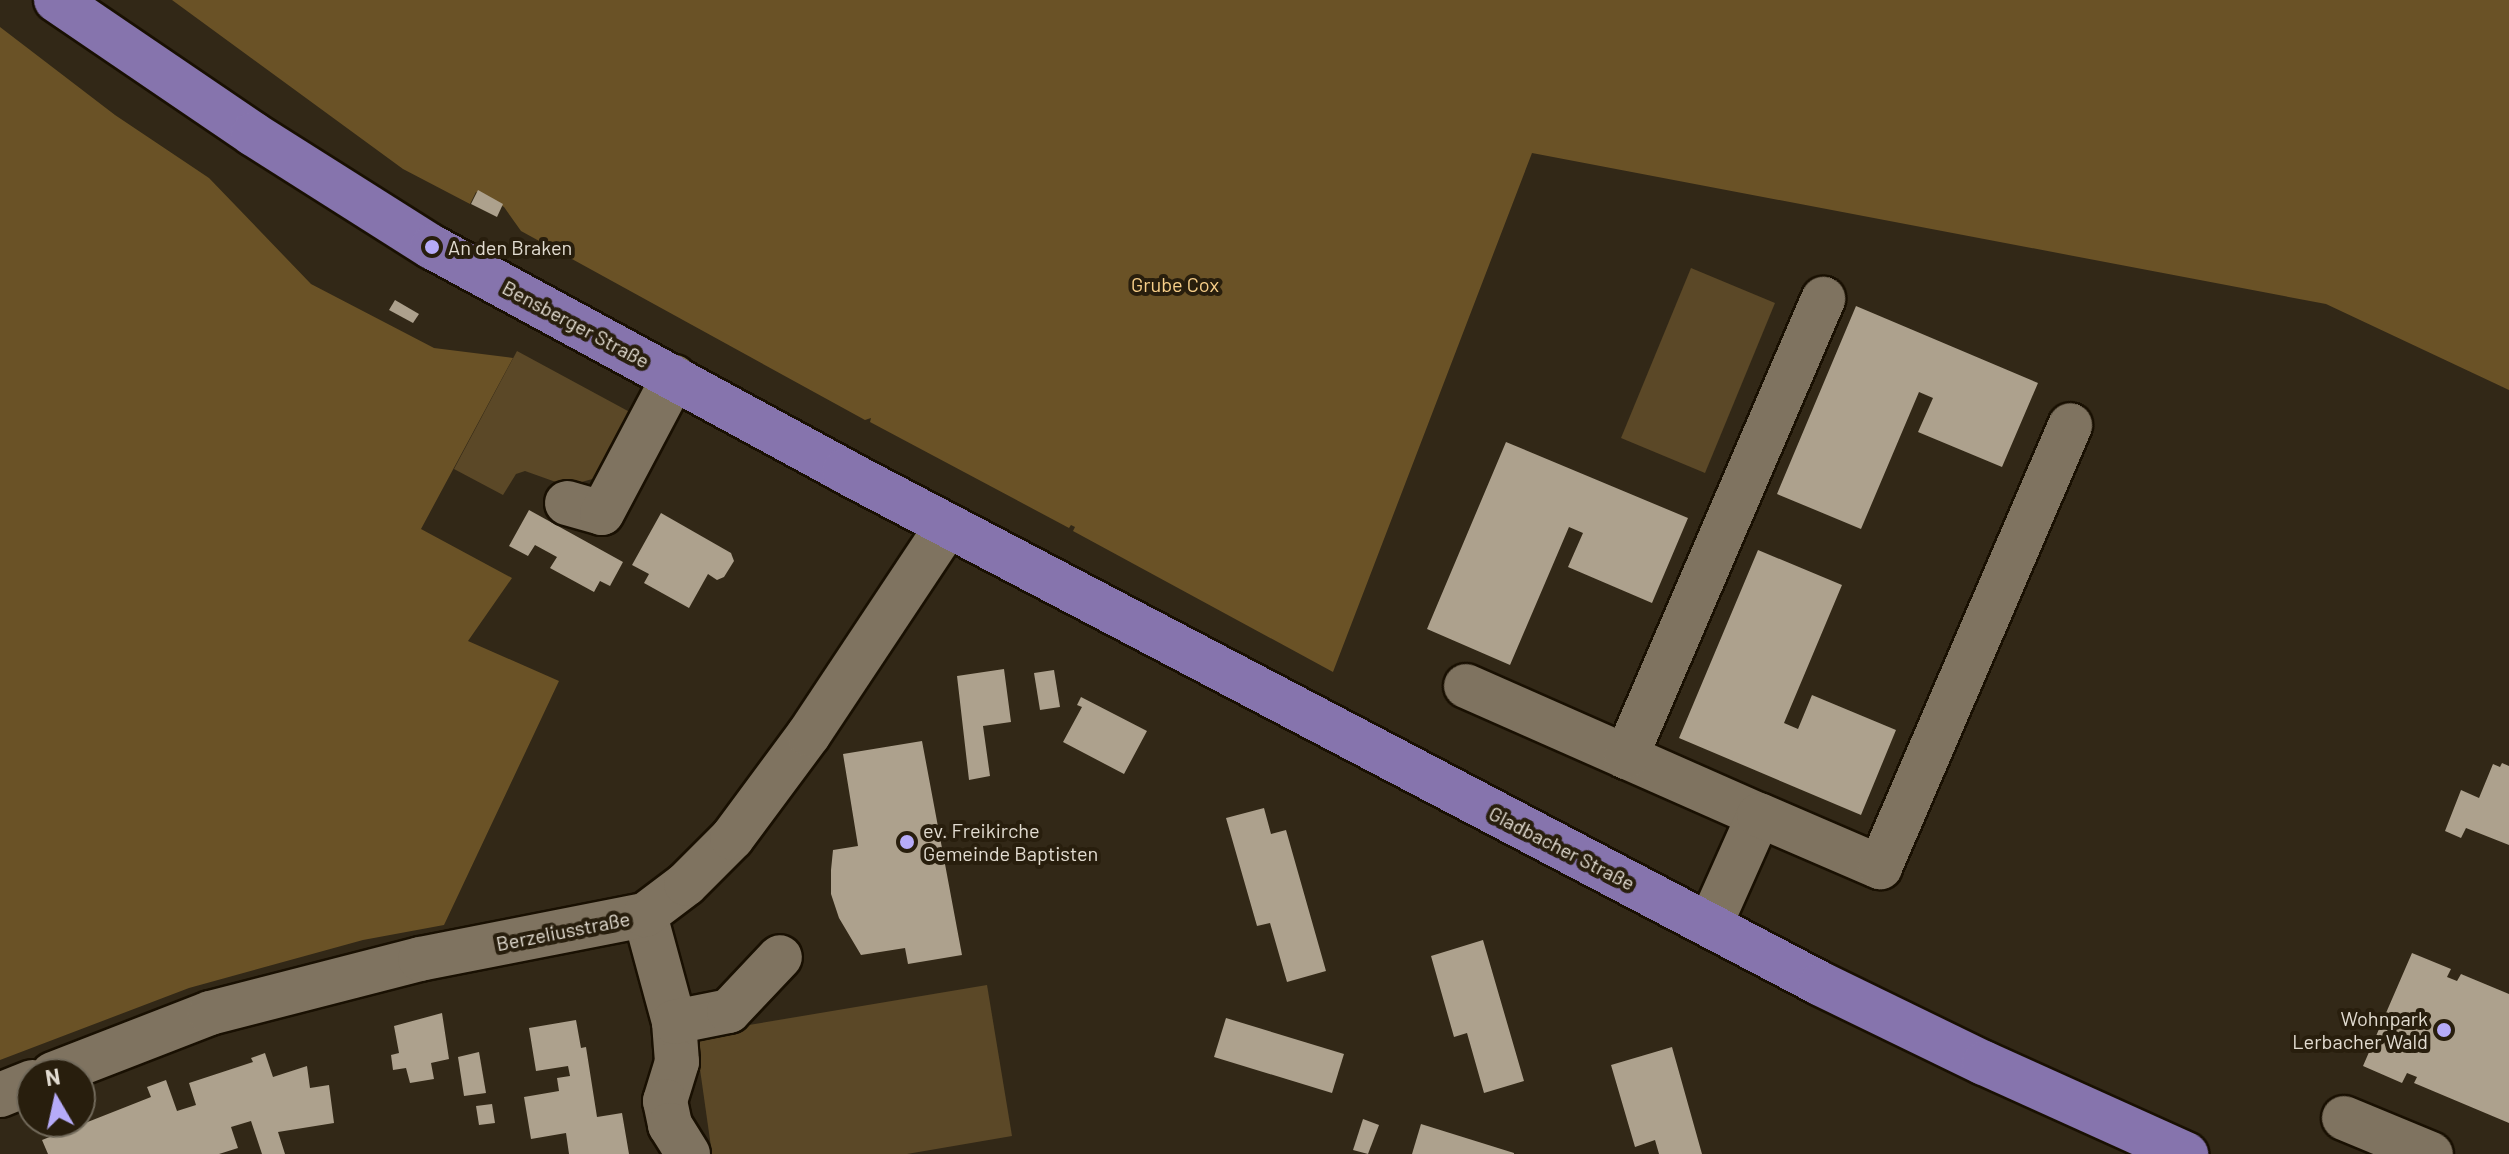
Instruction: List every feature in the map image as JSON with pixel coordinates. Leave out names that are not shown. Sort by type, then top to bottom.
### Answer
[{"type":"main road","name":"Bensberger Straße","points":[[56,0],[385,218],[947,526]]},
{"type":"main road","name":"Gladbacher Straße","points":[[947,526],[1710,925],[1984,1063],[2186,1154]]},
{"type":"street","points":[[1626,757],[1823,299]]},
{"type":"street","points":[[567,503],[602,513],[674,377]]},
{"type":"street","points":[[1466,686],[1880,867],[2070,425]]},
{"type":"street","name":"Berzeliusstraße","points":[[94,1058],[210,1013],[420,959],[645,915],[686,884],[732,838],[809,734],[947,526]]},
{"type":"street","points":[[1710,925],[1759,815]]},
{"type":"street","points":[[645,915],[674,1022],[677,1062],[665,1101],[670,1125],[688,1154]]},
{"type":"street","points":[[674,1022],[729,1011],[780,957]]},
{"type":"street","points":[[2344,1118],[2431,1154]]},
{"type":"shaded area","points":[[1691,268],[1775,303],[1705,473],[1621,438]]},
{"type":"shaded area","points":[[517,351],[639,417],[607,475],[567,486],[525,471],[516,474],[503,495],[454,469]]},
{"type":"shaded area","points":[[987,985],[1012,1136],[907,1154],[712,1154],[695,1034]]},
{"type":"green space","name":"Grube Cox","points":[[172,0],[2509,0],[2509,390],[2326,304],[1532,153],[1333,672],[1073,531],[1075,527],[1071,525],[1069,528],[870,422],[871,418],[865,420],[521,231],[504,207],[476,192],[470,204],[403,169]]},
{"type":"green space","points":[[0,27],[115,115],[209,178],[311,284],[434,348],[513,358],[421,529],[512,578],[468,641],[559,681],[444,925],[363,940],[189,988],[0,1060]]},
{"type":"building","points":[[478,190],[503,204],[497,217],[471,204]]},
{"type":"building","points":[[395,300],[419,314],[413,323],[389,310]]},
{"type":"building","points":[[1856,306],[2038,383],[2002,467],[1918,432],[1933,398],[1919,392],[1861,529],[1777,494]]},
{"type":"building","points":[[1506,442],[1688,518],[1652,603],[1568,567],[1583,533],[1569,527],[1510,665],[1427,629]]},
{"type":"building","points":[[529,510],[623,562],[610,586],[600,581],[594,592],[550,568],[557,557],[535,545],[528,556],[509,546]]},
{"type":"building","points":[[661,513],[731,553],[734,561],[724,577],[717,580],[708,574],[689,608],[644,583],[649,574],[632,565]]},
{"type":"building","points":[[1758,550],[1842,585],[1784,723],[1798,729],[1812,695],[1896,730],[1861,815],[1679,738]]},
{"type":"building","points":[[1004,669],[1011,722],[983,726],[990,776],[969,780],[957,676]]},
{"type":"building","points":[[1054,670],[1060,707],[1040,710],[1034,673]]},
{"type":"building","points":[[1081,697],[1147,731],[1124,774],[1063,742],[1082,707],[1077,705]]},
{"type":"building","points":[[922,741],[962,955],[908,964],[905,948],[861,955],[839,918],[831,894],[831,870],[833,850],[858,846],[843,754]]},
{"type":"building","points":[[2502,763],[2509,766],[2509,845],[2466,828],[2461,838],[2445,831],[2461,790],[2479,798],[2493,764],[2500,767]]},
{"type":"building","points":[[1264,808],[1271,834],[1286,830],[1326,971],[1287,982],[1270,923],[1257,926],[1226,818]]},
{"type":"building","points":[[1483,940],[1524,1081],[1484,1093],[1467,1033],[1454,1037],[1431,956]]},
{"type":"building","name":"Wohnpark Lerbacher Wald","points":[[2412,953],[2451,969],[2447,977],[2457,981],[2461,974],[2509,994],[2509,1123],[2414,1083],[2417,1077],[2407,1073],[2402,1083],[2363,1066]]},
{"type":"building","points":[[442,1013],[449,1059],[431,1063],[434,1079],[410,1083],[406,1068],[393,1070],[391,1055],[399,1053],[394,1026]]},
{"type":"building","points":[[1226,1018],[1344,1054],[1332,1093],[1214,1057]]},
{"type":"building","points":[[576,1020],[581,1048],[586,1047],[597,1117],[622,1113],[629,1154],[569,1154],[566,1133],[531,1139],[524,1097],[559,1091],[557,1078],[570,1076],[568,1066],[536,1071],[529,1028]]},
{"type":"building","points":[[1672,1047],[1702,1154],[1659,1154],[1655,1140],[1635,1147],[1611,1065]]},
{"type":"building","points":[[479,1052],[486,1093],[464,1096],[458,1057]]},
{"type":"building","points":[[265,1053],[273,1077],[307,1066],[310,1088],[329,1085],[334,1123],[278,1132],[285,1154],[262,1154],[251,1121],[231,1127],[238,1148],[219,1154],[48,1154],[42,1140],[96,1138],[96,1119],[151,1097],[147,1087],[166,1080],[177,1111],[196,1105],[189,1083],[253,1062],[251,1058]]},
{"type":"building","points":[[492,1104],[495,1123],[479,1125],[476,1106]]},
{"type":"building","points":[[1363,1119],[1379,1125],[1368,1154],[1353,1150]]},
{"type":"building","points":[[1421,1124],[1514,1153],[1514,1154],[1412,1154]]},
{"type":"place","name":"An den Braken","points":[[432,247]]},
{"type":"place","name":"ev. Freikirche Gemeinde Baptisten","points":[[907,842]]},
{"type":"place","name":"Wohnpark Lerbacher Wald","points":[[2444,1030]]}]
